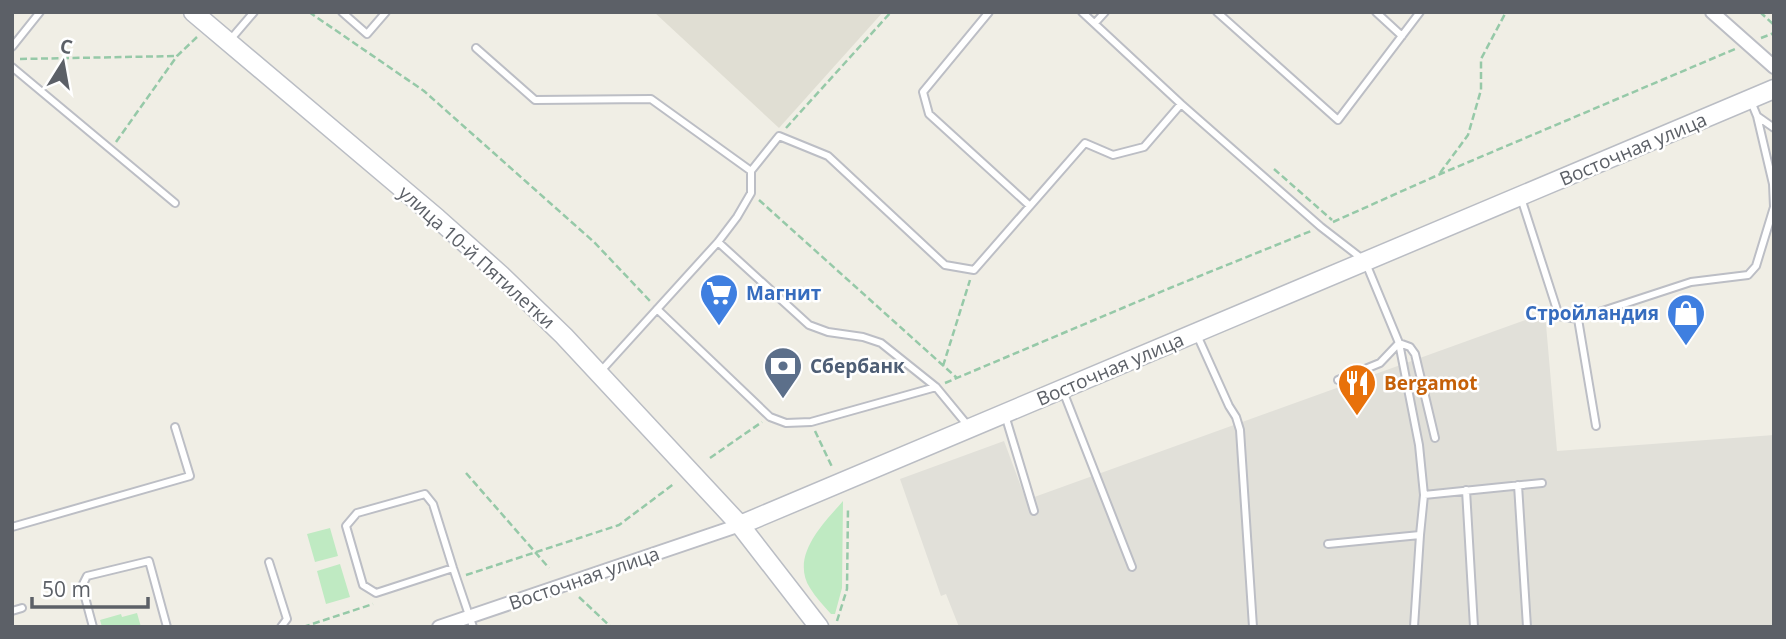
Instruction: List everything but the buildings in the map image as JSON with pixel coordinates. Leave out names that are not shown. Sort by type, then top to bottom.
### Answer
[{"type":"main road","name":"улица 10-й Пятилетки","points":[[193,12],[501,275],[599,372],[740,525],[819,627]]},
{"type":"main road","name":"Восточная улица","points":[[740,525],[1520,196],[1754,108],[1774,89]]},
{"type":"street","points":[[1712,12],[1774,67]]},
{"type":"street","name":"Восточная улица","points":[[439,627],[471,622],[740,525]]},
{"type":"lane","points":[[12,47],[40,12]]},
{"type":"lane","points":[[228,42],[254,12]]},
{"type":"lane","points":[[342,12],[367,34],[386,12]]},
{"type":"lane","points":[[989,12],[923,92],[929,114],[1030,206]]},
{"type":"lane","points":[[1082,12],[1181,104],[1321,227],[1365,261],[1399,343],[1419,445],[1423,495],[1414,627]]},
{"type":"lane","points":[[1095,23],[1105,12]]},
{"type":"lane","points":[[1217,12],[1338,120],[1420,12]]},
{"type":"lane","points":[[1376,12],[1402,36]]},
{"type":"lane","points":[[476,48],[535,100],[652,99],[751,170]]},
{"type":"lane","points":[[12,67],[175,202]]},
{"type":"lane","points":[[599,372],[718,242],[751,193],[751,170],[779,136],[828,156],[945,265],[974,270],[1085,143],[1113,155],[1144,147],[1181,104]]},
{"type":"lane","points":[[1754,108],[1774,128]]},
{"type":"lane","points":[[1520,196],[1559,316],[1578,318],[1691,282],[1748,275],[1756,266],[1774,207],[1773,184],[1754,108]]},
{"type":"lane","points":[[718,242],[809,325],[828,332],[863,337],[881,343],[936,387],[970,428]]},
{"type":"lane","points":[[657,309],[770,417],[786,423],[811,422],[936,387]]},
{"type":"lane","points":[[1578,318],[1596,426]]},
{"type":"lane","points":[[1196,333],[1240,430],[1253,627]]},
{"type":"lane","points":[[1338,380],[1380,363],[1399,343]]},
{"type":"lane","points":[[1399,343],[1410,347],[1415,354],[1435,438]]},
{"type":"lane","points":[[1062,389],[1132,567]]},
{"type":"lane","points":[[1004,414],[1034,510]]},
{"type":"lane","points":[[12,527],[190,476],[174,427]]},
{"type":"lane","points":[[1423,495],[1542,483]]},
{"type":"lane","points":[[1518,485],[1527,627]]},
{"type":"lane","points":[[1466,490],[1474,627]]},
{"type":"lane","points":[[453,568],[376,593],[363,585],[346,526],[357,513],[425,494],[433,504],[471,622]]},
{"type":"lane","points":[[1328,544],[1420,535]]},
{"type":"lane","points":[[93,627],[82,586],[87,576],[149,561],[167,627]]},
{"type":"lane","points":[[269,562],[287,619],[281,627]]},
{"type":"lane","points":[[12,611],[22,608]]},
{"type":"path","points":[[309,12],[424,91],[594,242],[657,309]]},
{"type":"path","points":[[779,136],[891,12]]},
{"type":"path","points":[[1438,175],[1468,135],[1481,90],[1481,59],[1506,12]]},
{"type":"path","points":[[1760,12],[1774,25]]},
{"type":"path","points":[[936,387],[1321,227],[1774,33]]},
{"type":"path","points":[[111,149],[177,56],[197,37]]},
{"type":"path","points":[[12,59],[177,56]]},
{"type":"path","points":[[751,193],[957,378]]},
{"type":"path","points":[[943,366],[974,270]]},
{"type":"path","points":[[710,458],[770,417]]},
{"type":"path","points":[[811,422],[832,469]]},
{"type":"path","points":[[466,473],[550,568]]},
{"type":"path","points":[[456,578],[619,525],[675,483]]},
{"type":"path","points":[[837,621],[847,589],[848,508]]},
{"type":"path","points":[[579,597],[611,627]]},
{"type":"path","points":[[303,627],[379,602]]},
{"type":"shaded area","points":[[654,12],[883,12],[779,128]]},
{"type":"shaded area","points":[[1545,313],[1557,451],[1774,435],[1774,627],[959,627],[946,594],[941,596],[900,479],[1004,441],[1026,500]]},
{"type":"green space","points":[[843,501],[842,588],[835,614],[831,614],[810,588],[804,564],[806,552],[818,530]]},
{"type":"green space","points":[[330,528],[338,556],[315,562],[307,534]]},
{"type":"green space","points":[[340,564],[350,597],[326,604],[317,571]]},
{"type":"green space","points":[[137,613],[141,627],[102,627],[100,620]]},
{"type":"place","name":"Магнит","points":[[719,327]]},
{"type":"place","name":"Стройландия","points":[[1686,347]]},
{"type":"place","name":"Сбербанк","points":[[783,400]]},
{"type":"place","name":"Bergamot","points":[[1357,417]]}]
